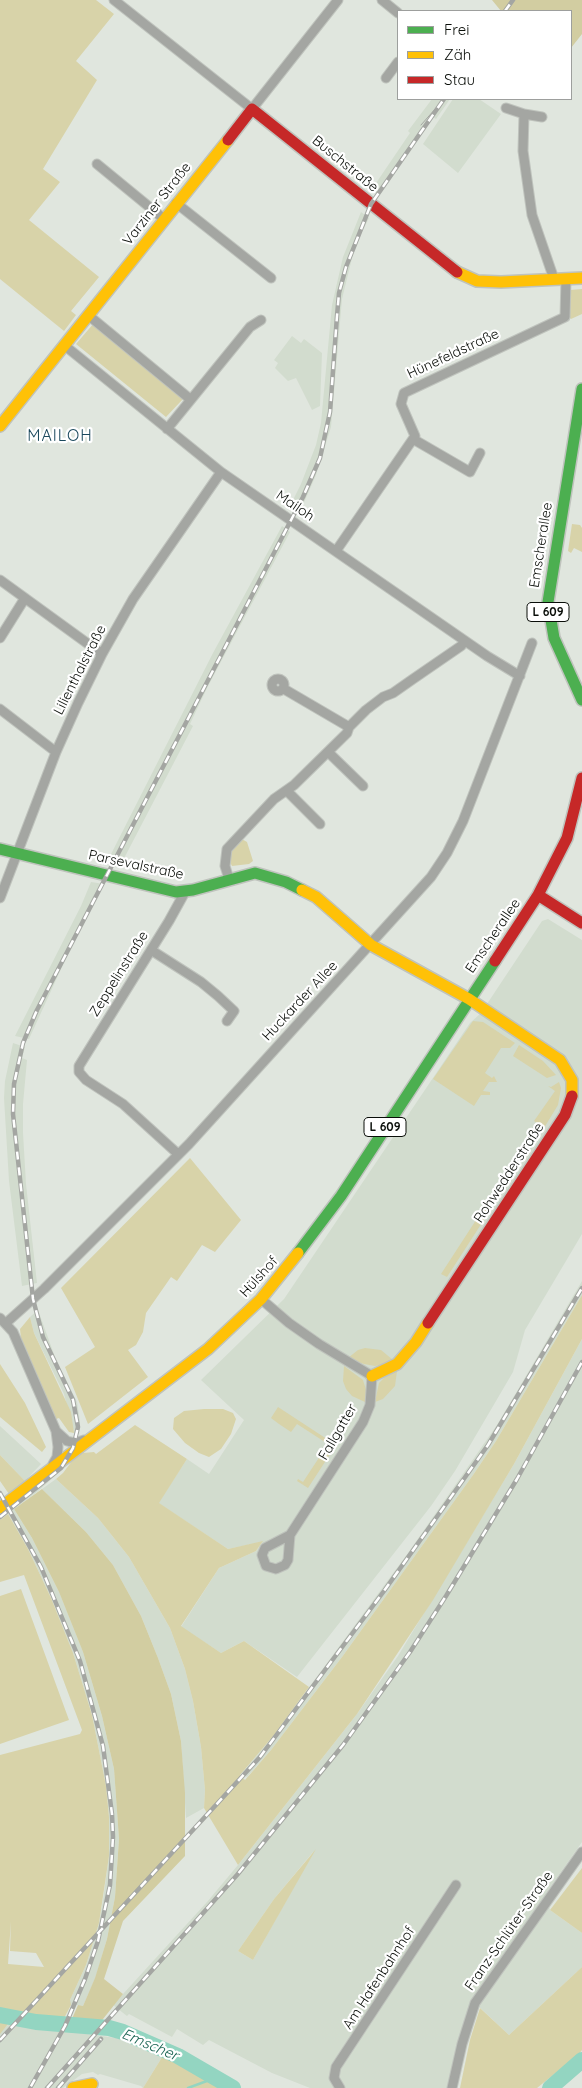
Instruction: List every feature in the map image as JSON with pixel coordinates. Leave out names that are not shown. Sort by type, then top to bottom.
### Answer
[{"type":"street","name":"Buschstraße","points":[[114,0],[124,3],[252,109],[458,273],[478,281],[501,282],[582,278]]},
{"type":"street","name":"Varziner Straße","points":[[0,426],[338,0]]},
{"type":"street","points":[[382,0],[397,12]]},
{"type":"street","points":[[386,78],[397,63]]},
{"type":"street","points":[[506,108],[542,117]]},
{"type":"street","points":[[524,114],[523,151],[528,196],[537,234],[554,279]]},
{"type":"street","points":[[97,164],[164,219]]},
{"type":"street","points":[[176,203],[271,278]]},
{"type":"street","name":"Hünefeldstraße","points":[[412,439],[415,436],[401,404],[404,393],[565,317],[566,278]]},
{"type":"street","points":[[88,315],[190,399]]},
{"type":"street","points":[[166,429],[250,327],[261,320]]},
{"type":"street","name":"Mailoh","points":[[64,345],[221,472],[465,641],[520,676]]},
{"type":"street","name":"Emscherallee","points":[[582,389],[548,602],[554,638],[582,700]]},
{"type":"street","points":[[336,551],[412,439],[470,472],[480,453]]},
{"type":"street","name":"Lilienthalstraße","points":[[0,898],[56,752],[102,654],[134,598],[221,472]]},
{"type":"street","points":[[0,580],[102,654]]},
{"type":"street","points":[[0,638],[25,598]]},
{"type":"street","points":[[229,878],[225,866],[227,849],[274,799],[287,791],[328,752],[366,710],[383,697],[394,693],[461,646],[465,641]]},
{"type":"street","name":"Huckarder Allee","points":[[3,1321],[44,1289],[178,1154],[421,890],[453,843],[532,643]]},
{"type":"street","points":[[284,688],[349,727]]},
{"type":"street","points":[[0,710],[56,752]]},
{"type":"street","points":[[328,752],[363,786]]},
{"type":"street","name":"Emscherallee","points":[[469,999],[538,895],[567,838],[582,778]]},
{"type":"street","points":[[287,791],[320,824]]},
{"type":"street","name":"Parsevalstraße","points":[[0,848],[16,854],[176,892],[185,892],[229,878],[255,874],[286,882],[316,897],[371,945],[469,999]]},
{"type":"street","name":"Zeppelinstraße","points":[[178,1154],[128,1108],[86,1080],[79,1072],[82,1059],[151,950],[185,892]]},
{"type":"street","points":[[538,895],[582,923]]},
{"type":"street","points":[[151,950],[201,982],[218,996],[234,1011],[227,1020]]},
{"type":"street","name":"Hülshof","points":[[0,1508],[202,1354],[261,1300],[283,1274],[341,1196],[469,999]]},
{"type":"street","name":"Rohwedderstraße","points":[[372,1376],[397,1364],[416,1342],[565,1115],[571,1102],[572,1080],[560,1060],[469,999]]},
{"type":"street","points":[[261,1300],[319,1344],[372,1376]]},
{"type":"street","points":[[3,1321],[13,1332],[56,1431],[58,1457],[48,1472]]},
{"type":"street","name":"Fallgatter","points":[[290,1535],[363,1422],[370,1405],[372,1376]]},
{"type":"street","points":[[56,1431],[67,1441],[75,1443],[92,1438]]},
{"type":"street","name":"Franz-Schlüter-Straße","points":[[452,2088],[462,2044],[475,2003],[582,1852]]},
{"type":"street","name":"Am Hafenbahnhof","points":[[340,2088],[334,2078],[336,2067],[456,1885]]},
{"type":"street","points":[[73,2088],[92,2084]]},
{"type":"shaded area","points":[[0,0],[96,0],[114,14],[76,61],[97,80],[43,169],[60,182],[29,220],[99,277],[71,311],[76,315],[64,331],[0,279]]},
{"type":"shaded area","points":[[492,0],[582,0],[582,34],[572,47],[572,10],[500,10]]},
{"type":"shaded area","points":[[431,100],[449,100],[436,119],[433,117],[379,196],[372,189],[410,133],[408,131]]},
{"type":"shaded area","points":[[452,100],[480,100],[501,114],[458,173],[423,144]]},
{"type":"shaded area","points":[[361,212],[369,218],[355,246],[342,299],[331,427],[316,475],[299,514],[289,508],[301,484],[316,445],[321,423],[332,305],[343,257]]},
{"type":"shaded area","points":[[582,289],[582,314],[571,319],[569,317],[570,290]]},
{"type":"shaded area","points":[[94,323],[183,396],[183,399],[166,417],[76,344]]},
{"type":"shaded area","points":[[292,336],[301,343],[304,339],[322,353],[320,406],[312,410],[296,378],[288,381],[275,368],[278,363],[274,360]]},
{"type":"shaded area","points":[[572,524],[580,525],[582,528],[582,552],[574,548],[571,553],[568,551]]},
{"type":"shaded area","points":[[282,526],[290,532],[207,688],[190,724],[193,726],[119,868],[106,864],[213,653]]},
{"type":"shaded area","points":[[240,838],[247,842],[253,861],[249,864],[232,866],[229,860],[230,852]]},
{"type":"shaded area","points":[[91,882],[104,884],[67,956],[29,1039],[15,1036],[81,906]]},
{"type":"shaded area","points":[[548,919],[582,940],[582,1234],[525,1330],[513,1372],[455,1471],[431,1506],[297,1677],[244,1641],[221,1653],[181,1627],[219,1568],[256,1551],[262,1542],[228,1549],[158,1503],[187,1459],[209,1474],[244,1420],[201,1380],[284,1299],[470,1023],[481,1013],[542,921]]},
{"type":"shaded area","points":[[473,1021],[483,1022],[515,1043],[510,1048],[501,1048],[485,1073],[492,1078],[494,1076],[497,1082],[489,1082],[483,1091],[490,1092],[490,1095],[481,1095],[474,1106],[433,1079]]},
{"type":"shaded area","points":[[13,1043],[25,1047],[22,1058],[27,1060],[23,1104],[23,1133],[26,1184],[37,1283],[22,1286],[9,1181],[4,1098],[5,1081]]},
{"type":"shaded area","points":[[519,1045],[543,1061],[556,1075],[547,1078],[513,1056]]},
{"type":"shaded area","points":[[559,1082],[561,1088],[558,1105],[544,1128],[534,1121],[555,1091],[548,1086],[551,1087]]},
{"type":"shaded area","points":[[190,1158],[241,1220],[215,1252],[202,1245],[177,1281],[171,1277],[146,1313],[143,1332],[136,1345],[128,1350],[148,1377],[88,1424],[65,1367],[95,1347],[61,1288]]},
{"type":"shaded area","points":[[502,1180],[507,1184],[447,1277],[441,1274]]},
{"type":"shaded area","points":[[582,1281],[582,1295],[496,1441],[342,1657],[271,1750],[247,1777],[242,1773],[274,1735],[408,1553],[497,1425]]},
{"type":"shaded area","points":[[582,1295],[582,1339],[514,1464],[433,1600],[357,1714],[238,1865],[204,1808],[205,1790],[201,1747],[193,1701],[185,1669],[170,1628],[129,1557],[98,1518],[56,1479],[72,1461],[83,1453],[94,1452],[96,1454],[135,1425],[187,1459],[159,1503],[228,1549],[263,1541],[256,1551],[219,1568],[181,1626],[221,1653],[244,1641],[309,1687],[274,1735],[240,1775],[245,1780],[271,1750],[342,1657],[473,1475],[496,1441]]},
{"type":"shaded area","points":[[38,1310],[55,1357],[77,1402],[80,1421],[79,1434],[74,1433],[64,1394],[34,1333],[30,1317]]},
{"type":"shaded area","points":[[30,1317],[34,1333],[71,1412],[74,1433],[69,1432],[59,1418],[56,1419],[21,1338],[20,1329]]},
{"type":"shaded area","points":[[582,1339],[582,1842],[546,1893],[550,1910],[582,1933],[582,1967],[509,2035],[475,2003],[452,2088],[310,2088],[272,2073],[209,2040],[203,2045],[177,2029],[172,2037],[129,2014],[127,2016],[113,2005],[207,1902],[357,1714],[398,1656],[514,1464]],"holes":[[[313,1852],[253,1960],[238,1951],[274,1899]]]},
{"type":"shaded area","points":[[365,1348],[381,1350],[393,1360],[375,1366],[348,1358],[358,1350]]},
{"type":"shaded area","points":[[0,1364],[25,1403],[46,1447],[42,1452],[0,1417]]},
{"type":"shaded area","points":[[344,1366],[363,1380],[367,1393],[365,1402],[352,1396],[346,1389],[343,1381]]},
{"type":"shaded area","points":[[397,1371],[395,1386],[383,1399],[375,1402],[379,1383]]},
{"type":"shaded area","points":[[278,1407],[336,1445],[308,1488],[297,1481],[298,1479],[303,1482],[328,1444],[297,1424],[291,1432],[279,1424],[271,1418]]},
{"type":"shaded area","points":[[223,1409],[233,1413],[236,1419],[231,1434],[221,1449],[209,1457],[199,1453],[185,1443],[173,1429],[174,1418],[184,1411]]},
{"type":"shaded area","points":[[0,1426],[41,1464],[25,1481],[0,1455]]},
{"type":"shaded area","points":[[0,1455],[25,1481],[9,1494],[0,1481]]},
{"type":"shaded area","points":[[65,1467],[14,1509],[32,1538],[59,1592],[83,1652],[102,1716],[114,1769],[119,1839],[115,1897],[107,1939],[95,1979],[83,2006],[70,2004],[70,2000],[86,1965],[99,1923],[103,1900],[109,1856],[109,1817],[106,1786],[92,1715],[73,1653],[51,1598],[28,1549],[8,1514],[0,1520],[0,1514]]},
{"type":"shaded area","points":[[56,1479],[98,1518],[129,1557],[170,1628],[185,1669],[193,1701],[201,1747],[205,1790],[204,1808],[186,1818],[181,1741],[171,1694],[158,1658],[141,1616],[113,1565],[86,1532],[42,1489]]},
{"type":"shaded area","points":[[42,1489],[86,1532],[113,1565],[141,1616],[158,1658],[171,1694],[181,1741],[185,1793],[185,1856],[123,1921],[104,1979],[123,1994],[99,2024],[71,2021],[78,2005],[83,2006],[95,1978],[107,1939],[115,1897],[119,1839],[114,1769],[102,1716],[83,1652],[59,1592],[32,1538],[14,1509]]},
{"type":"shaded area","points":[[8,1514],[28,1549],[51,1598],[73,1653],[92,1715],[106,1786],[109,1817],[109,1856],[99,1923],[86,1965],[70,2000],[71,2005],[63,2020],[17,2013],[0,2034],[0,1755],[80,1734],[82,1730],[24,1575],[0,1582],[0,1520]],"holes":[[[11,1921],[10,1951],[36,1953],[44,1967],[8,1964]]]},
{"type":"shaded area","points":[[21,1589],[69,1720],[0,1744],[0,1596]]},
{"type":"shaded area","points":[[316,1849],[253,1960],[238,1951],[274,1899]]},
{"type":"shaded area","points":[[582,1868],[582,1933],[550,1910]]},
{"type":"shaded area","points":[[582,1967],[582,2050],[579,2054],[537,2088],[460,2088],[470,2040],[480,2008],[509,2035]]},
{"type":"shaded area","points":[[10,2023],[123,2039],[164,2054],[143,2088],[93,2072],[82,2074],[63,2088],[0,2088],[0,2032]]},
{"type":"shaded area","points":[[164,2054],[220,2088],[143,2088]]},
{"type":"waterway","name":"Emscher","points":[[0,2015],[36,2022],[109,2028],[123,2032],[178,2056],[233,2088]]},
{"type":"waterway","name":"Emscher","points":[[550,2088],[582,2060]]},
{"type":"waterway","points":[[188,2088],[215,2078]]},
{"type":"tram line","points":[[421,125],[443,100]]},
{"type":"railway","points":[[506,10],[513,0]]},
{"type":"railway","points":[[0,1517],[61,1468],[73,1448],[78,1427],[73,1400],[43,1337],[33,1299],[13,1114],[14,1084],[23,1043],[37,1010],[303,497],[320,458],[330,412],[339,293],[346,267],[371,204],[443,100]]},
{"type":"railway","points":[[0,2040],[260,1757],[384,1591],[488,1445],[582,1288]]},
{"type":"railway","points":[[47,2088],[237,1875],[343,1745],[410,1652],[446,1596],[517,1479],[582,1362]]},
{"type":"railway","points":[[0,1493],[41,1567],[80,1661],[103,1746],[112,1814],[113,1837],[110,1885],[98,1941],[85,1979],[65,2026],[30,2088]]},
{"type":"railway","points":[[58,2088],[101,2039]]},
{"type":"traffic: fast","points":[[582,389],[548,602],[554,638],[582,700]]},
{"type":"traffic: fast","points":[[0,849],[176,892],[193,890],[255,873],[286,882],[302,890]]},
{"type":"traffic: fast","points":[[298,1253],[341,1196],[495,961]]},
{"type":"traffic: slow","points":[[0,426],[228,140]]},
{"type":"traffic: slow","points":[[457,272],[477,281],[501,282],[582,278]]},
{"type":"traffic: slow","points":[[302,890],[316,897],[371,945],[469,999],[560,1060],[572,1080],[572,1096]]},
{"type":"traffic: slow","points":[[0,1508],[208,1349],[261,1299],[298,1253]]},
{"type":"traffic: slow","points":[[372,1376],[397,1364],[416,1342],[428,1323]]},
{"type":"traffic: slow","points":[[73,2088],[92,2084]]},
{"type":"traffic: jam","points":[[228,140],[252,109],[457,272]]},
{"type":"traffic: jam","points":[[495,961],[538,895],[567,838],[582,778]]},
{"type":"traffic: jam","points":[[538,895],[582,923]]},
{"type":"traffic: jam","points":[[428,1323],[565,1115],[572,1096]]},
{"type":"district","name":"MAILOH","points":[[60,436]]}]
